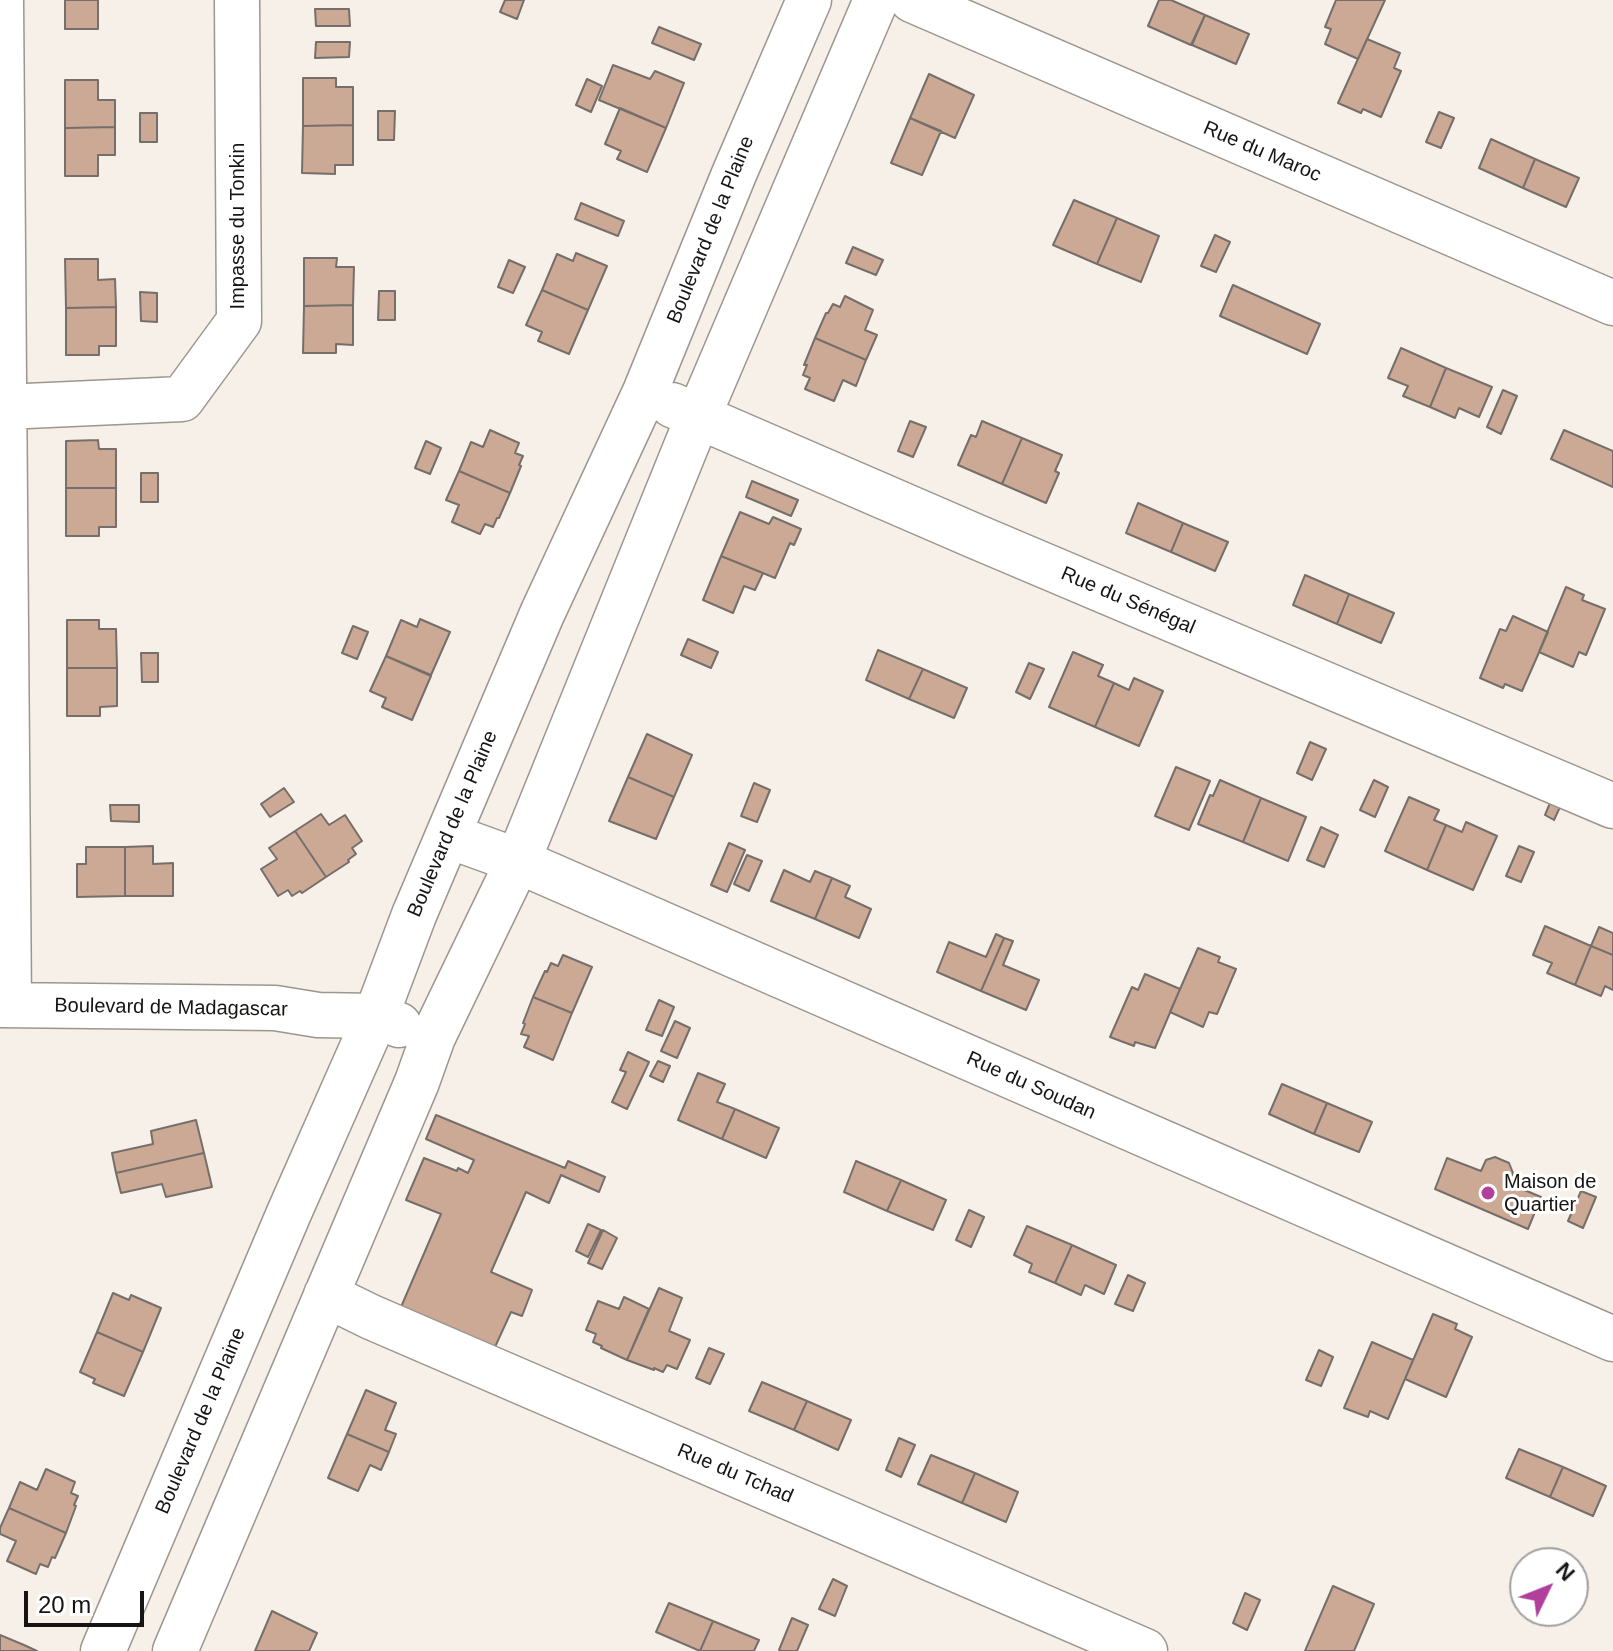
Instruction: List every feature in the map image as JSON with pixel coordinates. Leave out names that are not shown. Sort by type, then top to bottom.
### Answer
[{"type":"street","points":[[1,0],[4,1005]]},
{"type":"street","name":"Impasse du Tonkin","points":[[4,407],[182,399],[239,321],[237,0]]},
{"type":"street","name":"Boulevard de la Plaine","points":[[103,1651],[376,1016],[414,915],[542,614],[645,392],[809,0]]},
{"type":"street","points":[[175,1651],[417,1082],[433,1037],[518,861],[698,417],[876,0]]},
{"type":"street","name":"Rue du Maroc","points":[[912,0],[1613,303]]},
{"type":"street","points":[[734,174],[792,196]]},
{"type":"street","name":"Rue du Sénégal","points":[[645,392],[1613,806]]},
{"type":"street","points":[[542,614],[608,639]]},
{"type":"street","name":"Rue du Soudan","points":[[449,836],[518,861],[1613,1339]]},
{"type":"street","name":"Boulevard de Madagascar","points":[[4,1005],[275,1008],[318,1015],[376,1016],[433,1037]]},
{"type":"street","name":"Rue du Tchad","points":[[326,1295],[1145,1651]]},
{"type":"building","points":[[65,0],[98,0],[98,29],[65,29]]},
{"type":"building","points":[[505,0],[524,0],[517,19],[500,12]]},
{"type":"building","points":[[1159,0],[1171,0],[1205,15],[1191,45],[1148,26]]},
{"type":"building","points":[[1336,0],[1385,0],[1358,59],[1325,44],[1331,29],[1325,27]]},
{"type":"building","points":[[315,9],[349,9],[350,26],[316,26]]},
{"type":"building","points":[[1205,15],[1249,34],[1236,64],[1192,45]]},
{"type":"building","points":[[659,27],[701,44],[694,60],[652,43]]},
{"type":"building","points":[[1367,39],[1400,53],[1394,68],[1401,71],[1381,117],[1338,103]]},
{"type":"building","points":[[316,42],[350,42],[349,57],[315,58]]},
{"type":"building","points":[[613,65],[650,79],[655,71],[684,83],[666,128],[599,100]]},
{"type":"building","points":[[929,74],[974,95],[955,138],[910,118]]},
{"type":"building","points":[[303,78],[336,78],[336,87],[353,87],[353,125],[303,126]]},
{"type":"building","points":[[587,79],[602,86],[591,112],[576,105]]},
{"type":"building","points":[[65,80],[98,80],[98,100],[115,100],[115,127],[65,128]]},
{"type":"building","points":[[620,108],[666,128],[647,172],[617,159],[621,151],[605,144]]},
{"type":"building","points":[[378,111],[395,111],[394,140],[378,140]]},
{"type":"building","points":[[1439,112],[1454,118],[1441,148],[1426,142]]},
{"type":"building","points":[[140,113],[157,113],[157,142],[140,142]]},
{"type":"building","points":[[910,118],[941,131],[922,175],[891,163]]},
{"type":"building","points":[[353,125],[353,165],[335,165],[335,174],[302,173],[303,126]]},
{"type":"building","points":[[115,127],[115,155],[98,155],[98,176],[65,176],[65,128]]},
{"type":"building","points":[[1491,139],[1535,159],[1523,188],[1479,168]]},
{"type":"building","points":[[1535,159],[1579,178],[1566,207],[1523,188]]},
{"type":"building","points":[[1074,200],[1117,218],[1097,264],[1053,245]]},
{"type":"building","points":[[581,203],[624,221],[618,236],[575,219]]},
{"type":"building","points":[[1117,218],[1159,236],[1141,282],[1097,264]]},
{"type":"building","points":[[1215,235],[1230,242],[1216,272],[1201,266]]},
{"type":"building","points":[[853,247],[883,260],[876,275],[846,263]]},
{"type":"building","points":[[576,253],[607,266],[588,310],[542,290],[557,254],[573,261]]},
{"type":"building","points":[[304,258],[337,258],[336,267],[354,267],[353,305],[304,306]]},
{"type":"building","points":[[65,259],[98,259],[98,280],[115,279],[116,307],[66,308]]},
{"type":"building","points":[[509,260],[525,267],[513,293],[498,287]]},
{"type":"building","points":[[1233,285],[1320,324],[1307,354],[1220,316]]},
{"type":"building","points":[[542,290],[588,310],[569,354],[538,341],[542,332],[526,325]]},
{"type":"building","points":[[379,291],[395,291],[395,320],[378,320]]},
{"type":"building","points":[[140,292],[157,293],[157,322],[141,321]]},
{"type":"building","points":[[845,296],[873,310],[865,330],[877,335],[866,360],[815,338],[826,313],[833,304],[840,307]]},
{"type":"building","points":[[353,305],[353,345],[336,344],[336,353],[303,353],[304,306]]},
{"type":"building","points":[[116,307],[116,346],[99,346],[99,355],[66,355],[66,308]]},
{"type":"building","points":[[815,338],[866,360],[856,386],[843,380],[834,401],[805,389],[810,378],[803,375],[807,365],[804,365]]},
{"type":"building","points":[[1401,348],[1446,368],[1430,407],[1403,396],[1408,386],[1388,378]]},
{"type":"building","points":[[1446,368],[1492,387],[1479,417],[1459,408],[1455,418],[1430,407]]},
{"type":"building","points":[[1503,390],[1517,396],[1501,434],[1487,427]]},
{"type":"building","points":[[910,421],[926,427],[913,457],[898,451]]},
{"type":"building","points":[[982,421],[1022,438],[1002,484],[958,465],[971,435],[976,437]]},
{"type":"building","points":[[490,430],[519,443],[515,453],[523,456],[510,493],[459,471],[471,442],[483,447]]},
{"type":"building","points":[[1564,430],[1613,451],[1613,487],[1551,459]]},
{"type":"building","points":[[1022,438],[1062,455],[1055,471],[1059,473],[1046,503],[1002,484]]},
{"type":"building","points":[[98,440],[99,449],[116,449],[116,488],[66,488],[66,441]]},
{"type":"building","points":[[426,441],[441,448],[430,474],[415,468]]},
{"type":"building","points":[[459,471],[510,493],[493,527],[485,524],[480,534],[452,522],[459,505],[446,500]]},
{"type":"building","points":[[141,473],[158,473],[158,502],[141,502]]},
{"type":"building","points":[[752,481],[798,500],[791,516],[746,497]]},
{"type":"building","points":[[66,488],[116,488],[116,527],[99,527],[99,536],[66,536]]},
{"type":"building","points":[[1138,503],[1183,523],[1171,552],[1126,533]]},
{"type":"building","points":[[740,512],[769,524],[773,517],[801,529],[794,545],[790,543],[775,578],[721,556]]},
{"type":"building","points":[[1183,523],[1228,542],[1215,571],[1171,552]]},
{"type":"building","points":[[721,556],[763,573],[755,590],[744,586],[733,613],[703,600]]},
{"type":"building","points":[[1305,575],[1349,594],[1337,624],[1293,605]]},
{"type":"building","points":[[1566,587],[1584,595],[1582,600],[1605,609],[1586,655],[1579,652],[1573,667],[1539,652]]},
{"type":"building","points":[[1349,594],[1394,613],[1381,643],[1337,624]]},
{"type":"building","points":[[1513,616],[1548,632],[1522,691],[1505,684],[1503,688],[1480,678],[1500,629],[1506,631]]},
{"type":"building","points":[[420,619],[450,632],[431,675],[386,656],[401,620],[417,627]]},
{"type":"building","points":[[67,620],[99,620],[99,629],[116,629],[117,668],[67,668]]},
{"type":"building","points":[[353,626],[368,632],[357,659],[342,653]]},
{"type":"building","points":[[688,639],[718,652],[711,668],[681,655]]},
{"type":"building","points":[[878,650],[923,669],[909,699],[866,680]]},
{"type":"building","points":[[1073,652],[1103,665],[1098,676],[1114,683],[1095,727],[1049,707]]},
{"type":"building","points":[[141,653],[158,653],[158,682],[142,682]]},
{"type":"building","points":[[386,656],[431,676],[412,720],[382,707],[386,698],[370,691]]},
{"type":"building","points":[[1029,663],[1044,669],[1030,699],[1016,692]]},
{"type":"building","points":[[67,668],[117,668],[117,706],[100,707],[100,716],[67,716]]},
{"type":"building","points":[[923,669],[967,688],[954,718],[909,699]]},
{"type":"building","points":[[1134,678],[1163,691],[1139,746],[1095,727],[1114,683],[1129,690]]},
{"type":"building","points":[[647,734],[692,755],[674,797],[628,777]]},
{"type":"building","points":[[1310,742],[1326,749],[1312,780],[1297,773]]},
{"type":"building","points":[[1176,767],[1210,781],[1189,830],[1155,816]]},
{"type":"building","points":[[628,777],[674,797],[656,839],[609,821]]},
{"type":"building","points":[[1220,780],[1261,798],[1243,842],[1198,824]]},
{"type":"building","points":[[1374,780],[1388,787],[1375,817],[1360,810]]},
{"type":"building","points":[[754,783],[770,790],[757,822],[741,816]]},
{"type":"building","points":[[284,788],[294,802],[270,817],[261,804]]},
{"type":"building","points":[[1409,797],[1439,810],[1434,820],[1446,825],[1427,870],[1385,851]]},
{"type":"building","points":[[1261,798],[1306,817],[1288,861],[1243,842]]},
{"type":"building","points":[[1550,803],[1560,807],[1554,820],[1545,815]]},
{"type":"building","points":[[110,805],[139,805],[139,822],[111,821]]},
{"type":"building","points":[[321,814],[329,825],[345,815],[362,841],[352,848],[356,854],[349,862],[326,877],[295,831]]},
{"type":"building","points":[[1466,822],[1497,836],[1473,890],[1427,870],[1446,825],[1462,832]]},
{"type":"building","points":[[1321,827],[1338,835],[1324,867],[1307,860]]},
{"type":"building","points":[[295,831],[326,877],[302,893],[300,891],[292,896],[288,890],[278,896],[261,869],[277,859],[269,848]]},
{"type":"building","points":[[729,843],[745,850],[727,892],[711,885]]},
{"type":"building","points":[[153,846],[153,864],[173,863],[173,896],[125,896],[125,847]]},
{"type":"building","points":[[1519,846],[1534,852],[1521,882],[1506,876]]},
{"type":"building","points":[[86,847],[125,847],[125,896],[77,897],[77,864],[86,864]]},
{"type":"building","points":[[747,855],[762,861],[749,891],[734,884]]},
{"type":"building","points":[[784,870],[810,882],[815,871],[832,878],[815,919],[771,901]]},
{"type":"building","points":[[832,878],[850,886],[845,897],[871,909],[859,938],[815,919]]},
{"type":"building","points":[[1545,926],[1591,946],[1575,985],[1547,973],[1552,963],[1533,955]]},
{"type":"building","points":[[1599,927],[1613,933],[1613,955],[1591,946]]},
{"type":"building","points":[[996,934],[1004,938],[981,991],[937,972],[949,942],[986,957]]},
{"type":"building","points":[[1004,938],[1013,941],[1003,965],[1039,980],[1026,1010],[981,991]]},
{"type":"building","points":[[1591,946],[1613,955],[1613,990],[1605,986],[1601,996],[1575,985]]},
{"type":"building","points":[[1198,948],[1220,957],[1218,962],[1236,969],[1217,1014],[1209,1012],[1203,1027],[1170,1012]]},
{"type":"building","points":[[563,955],[592,967],[572,1013],[533,997],[545,971],[551,963],[558,966]]},
{"type":"building","points":[[1145,974],[1180,989],[1155,1048],[1135,1042],[1134,1046],[1110,1037],[1132,987],[1138,990]]},
{"type":"building","points":[[533,997],[572,1013],[553,1060],[524,1047],[529,1036],[521,1034]]},
{"type":"building","points":[[659,1000],[674,1007],[662,1036],[646,1030]]},
{"type":"building","points":[[675,1021],[690,1028],[677,1058],[661,1051]]},
{"type":"building","points":[[628,1052],[649,1062],[627,1109],[612,1102],[626,1072],[620,1070]]},
{"type":"building","points":[[658,1061],[670,1066],[663,1082],[650,1076]]},
{"type":"building","points":[[698,1073],[725,1084],[717,1102],[735,1109],[722,1139],[678,1120]]},
{"type":"building","points":[[1282,1084],[1327,1103],[1314,1134],[1269,1114]]},
{"type":"building","points":[[1327,1103],[1372,1122],[1359,1152],[1314,1134]]},
{"type":"building","points":[[735,1109],[779,1128],[766,1158],[722,1139]]},
{"type":"building","points":[[436,1115],[565,1168],[568,1161],[605,1177],[599,1192],[561,1175],[549,1203],[526,1192],[491,1272],[532,1290],[522,1316],[511,1312],[495,1347],[401,1307],[441,1214],[406,1200],[424,1158],[468,1173],[474,1160],[426,1139]]},
{"type":"building","points":[[196,1120],[204,1153],[116,1173],[112,1153],[153,1144],[151,1131]]},
{"type":"building","points":[[204,1153],[212,1187],[166,1197],[162,1184],[121,1193],[116,1173]]},
{"type":"building","name":"Maison de Quartier","points":[[1495,1157],[1509,1163],[1513,1173],[1510,1184],[1541,1197],[1528,1229],[1435,1189],[1447,1158],[1481,1171],[1486,1160]]},
{"type":"building","points":[[856,1161],[901,1180],[887,1211],[844,1192]]},
{"type":"building","points":[[901,1180],[946,1200],[933,1230],[887,1211]]},
{"type":"building","points":[[1581,1191],[1596,1197],[1583,1228],[1568,1221]]},
{"type":"building","points":[[969,1210],[984,1217],[971,1247],[956,1240]]},
{"type":"building","points":[[588,1224],[601,1230],[588,1257],[576,1251]]},
{"type":"building","points":[[1027,1226],[1072,1245],[1055,1283],[1029,1272],[1032,1264],[1014,1255]]},
{"type":"building","points":[[603,1230],[617,1238],[602,1269],[588,1263]]},
{"type":"building","points":[[1072,1245],[1116,1265],[1104,1294],[1085,1285],[1081,1295],[1055,1283]]},
{"type":"building","points":[[1128,1275],[1145,1283],[1133,1311],[1115,1304]]},
{"type":"building","points":[[659,1288],[682,1298],[669,1331],[690,1340],[677,1369],[667,1365],[663,1372],[627,1360]]},
{"type":"building","points":[[113,1293],[129,1300],[131,1295],[161,1308],[143,1352],[97,1332]]},
{"type":"building","points":[[624,1297],[649,1309],[627,1360],[601,1348],[593,1342],[596,1334],[586,1330],[598,1301],[619,1309]]},
{"type":"building","points":[[1433,1314],[1457,1324],[1455,1329],[1472,1337],[1446,1397],[1405,1379]]},
{"type":"building","points":[[97,1332],[143,1352],[124,1396],[93,1383],[95,1379],[80,1372]]},
{"type":"building","points":[[1372,1342],[1413,1360],[1388,1419],[1370,1411],[1368,1417],[1344,1408]]},
{"type":"building","points":[[709,1348],[724,1354],[710,1384],[696,1378]]},
{"type":"building","points":[[1319,1350],[1333,1357],[1321,1386],[1306,1380]]},
{"type":"building","points":[[762,1382],[807,1401],[794,1430],[749,1411]]},
{"type":"building","points":[[366,1390],[396,1403],[385,1430],[396,1434],[389,1452],[347,1434]]},
{"type":"building","points":[[807,1401],[851,1420],[838,1450],[794,1430]]},
{"type":"building","points":[[347,1434],[389,1452],[381,1470],[370,1465],[358,1491],[328,1478]]},
{"type":"building","points":[[899,1438],[915,1445],[901,1477],[886,1470]]},
{"type":"building","points":[[1519,1449],[1563,1467],[1550,1497],[1506,1478]]},
{"type":"building","points":[[931,1455],[975,1473],[962,1503],[918,1484]]},
{"type":"building","points":[[1563,1467],[1606,1486],[1593,1516],[1550,1497]]},
{"type":"building","points":[[46,1469],[75,1482],[71,1493],[78,1496],[66,1533],[9,1508],[20,1482],[37,1490]]},
{"type":"building","points":[[975,1473],[1018,1492],[1006,1522],[962,1503]]},
{"type":"building","points":[[9,1508],[66,1533],[55,1558],[52,1557],[48,1567],[40,1564],[36,1574],[7,1561],[16,1541],[0,1534],[0,1528]]},
{"type":"building","points":[[833,1579],[847,1586],[835,1616],[819,1609]]},
{"type":"building","points":[[1333,1586],[1374,1604],[1354,1651],[1305,1651]]},
{"type":"building","points":[[1245,1593],[1260,1600],[1247,1630],[1233,1623]]},
{"type":"building","points":[[669,1603],[713,1621],[700,1651],[656,1632]]},
{"type":"building","points":[[272,1611],[317,1633],[309,1651],[255,1651]]},
{"type":"building","points":[[792,1618],[808,1625],[797,1651],[781,1651],[779,1650]]},
{"type":"building","points":[[713,1621],[759,1640],[754,1651],[700,1651]]},
{"type":"building","points":[[0,1635],[24,1645],[37,1651],[0,1651]]},
{"type":"place","name":"Maison de Quartier","points":[[1488,1193]]}]
